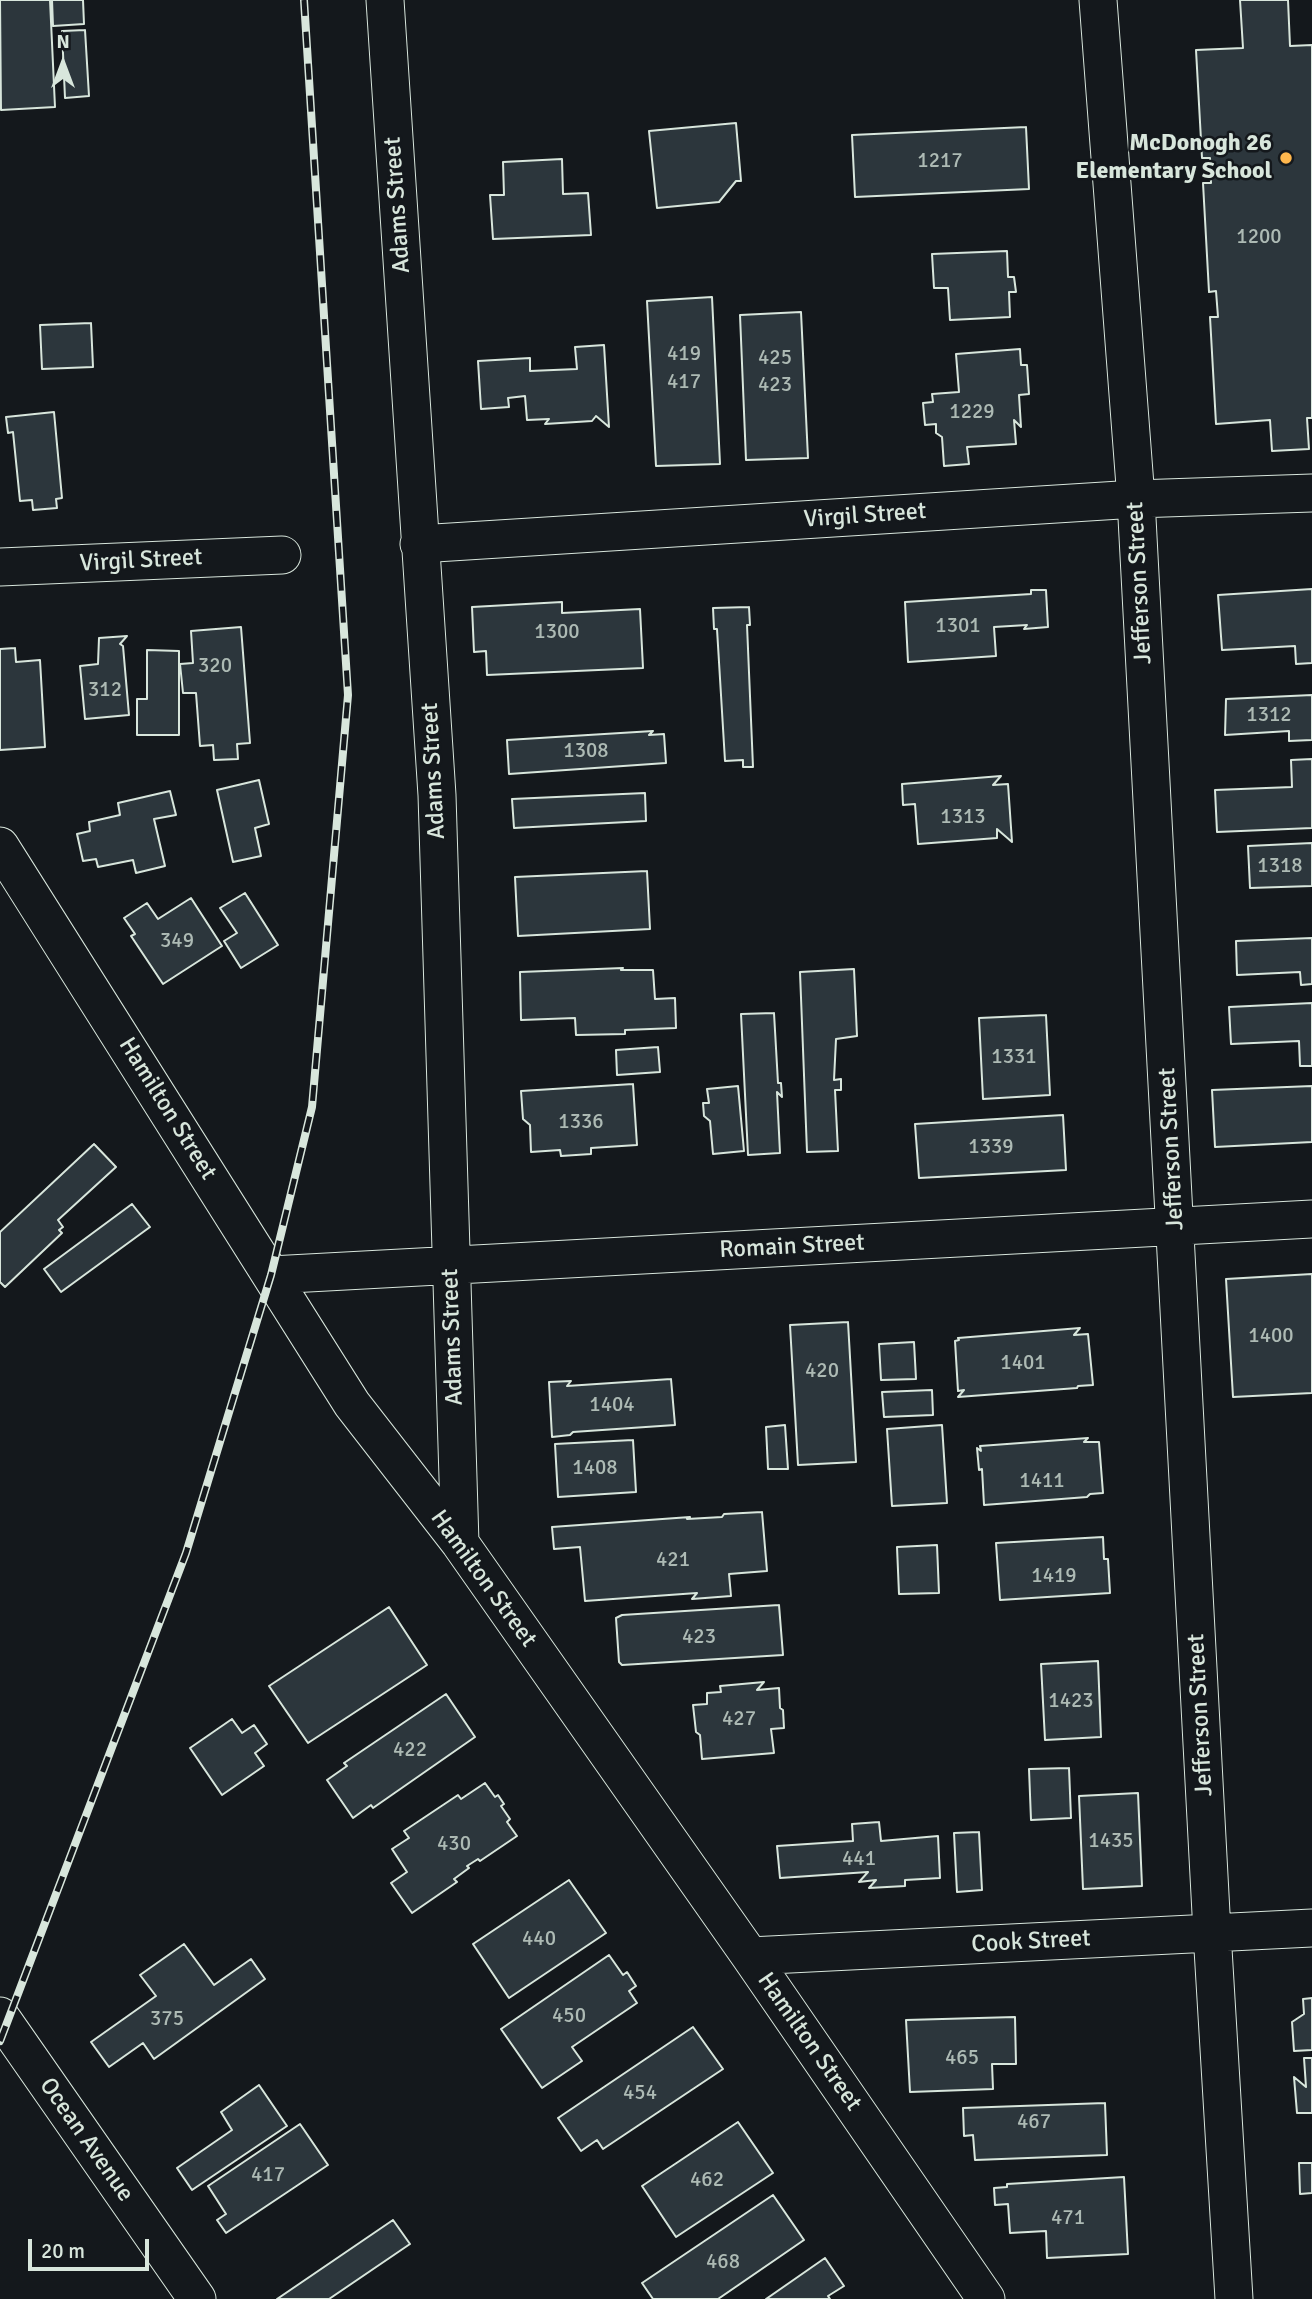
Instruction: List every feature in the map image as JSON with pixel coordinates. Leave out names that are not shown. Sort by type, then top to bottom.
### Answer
[{"type":"street","name":"Adams Street","points":[[385,0],[437,794],[460,1543]]},
{"type":"street","name":"Jefferson Street","points":[[1098,0],[1136,499],[1234,2299]]},
{"type":"street","name":"Virgil Street","points":[[419,544],[1136,499],[1312,493]]},
{"type":"street","name":"Virgil Street","points":[[0,568],[282,555]]},
{"type":"street","name":"Hamilton Street","points":[[0,846],[352,1404],[460,1543],[750,1956],[986,2299]]},
{"type":"street","name":"Romain Street","points":[[271,1275],[1312,1219]]},
{"type":"street","name":"Cook Street","points":[[750,1956],[1312,1928]]},
{"type":"street","name":"Ocean Avenue","points":[[0,2015],[197,2299]]},
{"type":"building","points":[[0,0],[50,0],[55,107],[1,110]]},
{"type":"building","points":[[52,0],[83,0],[84,24],[53,26]]},
{"type":"building","points":[[1240,0],[1288,0],[1290,46],[1312,45],[1312,418],[1307,418],[1309,449],[1272,451],[1270,420],[1216,424],[1210,317],[1218,317],[1216,291],[1209,292],[1203,183],[1211,183],[1210,158],[1202,158],[1196,50],[1243,48]]},
{"type":"building","points":[[85,30],[89,96],[65,98],[62,31]]},
{"type":"building","points":[[736,123],[741,181],[736,181],[719,202],[657,208],[649,131]]},
{"type":"building","points":[[1026,127],[1029,189],[855,197],[852,135]]},
{"type":"building","points":[[562,159],[563,194],[588,193],[591,235],[493,239],[490,195],[504,195],[503,162]]},
{"type":"building","points":[[1007,251],[1008,277],[1014,277],[1016,292],[1009,292],[1010,317],[950,320],[948,288],[934,288],[932,254]]},
{"type":"building","points":[[712,297],[720,464],[656,466],[647,301]]},
{"type":"building","points":[[801,312],[808,458],[746,460],[740,315]]},
{"type":"building","points":[[91,323],[93,367],[42,369],[40,325]]},
{"type":"building","points":[[604,345],[609,427],[596,416],[592,421],[545,424],[549,419],[527,420],[525,396],[508,398],[509,407],[481,409],[478,361],[530,358],[530,371],[577,369],[575,347]]},
{"type":"building","points":[[1020,349],[1021,365],[1027,365],[1029,394],[1019,395],[1021,427],[1014,420],[1016,444],[967,447],[969,464],[944,466],[942,437],[936,433],[936,424],[925,425],[923,403],[933,402],[932,394],[959,392],[956,354]]},
{"type":"building","points":[[54,412],[62,498],[56,499],[57,508],[33,510],[32,500],[20,501],[13,432],[8,433],[6,417]]},
{"type":"building","points":[[1312,589],[1312,663],[1296,664],[1295,646],[1222,650],[1218,595]]},
{"type":"building","points":[[1031,590],[1046,590],[1048,627],[994,627],[996,656],[908,662],[905,602],[1031,594]]},
{"type":"building","points":[[562,602],[562,613],[640,609],[643,668],[487,675],[486,651],[474,652],[472,607]]},
{"type":"building","points":[[749,607],[750,625],[747,625],[753,767],[743,767],[743,760],[725,761],[717,629],[714,629],[713,608]]},
{"type":"building","points":[[241,627],[250,743],[237,744],[238,759],[214,760],[213,745],[200,746],[196,693],[183,693],[180,664],[193,663],[191,631]]},
{"type":"building","points":[[127,636],[120,644],[123,646],[129,715],[85,719],[80,666],[98,664],[99,638]]},
{"type":"building","points":[[15,648],[16,662],[40,660],[45,747],[0,750],[0,649]]},
{"type":"building","points":[[147,650],[179,651],[179,735],[137,735],[137,699],[147,699]]},
{"type":"building","points":[[1312,695],[1312,740],[1289,741],[1289,731],[1225,735],[1226,699]]},
{"type":"building","points":[[653,731],[649,735],[664,734],[666,763],[509,774],[507,740]]},
{"type":"building","points":[[1312,759],[1312,828],[1217,832],[1215,790],[1292,787],[1291,760]]},
{"type":"building","points":[[1001,776],[993,785],[1008,784],[1012,842],[997,829],[997,838],[918,844],[915,804],[903,805],[902,784]]},
{"type":"building","points":[[259,780],[269,824],[255,828],[261,856],[233,862],[217,790]]},
{"type":"building","points":[[170,791],[176,815],[154,819],[165,866],[136,873],[133,860],[98,867],[96,859],[83,861],[77,834],[90,831],[89,822],[120,815],[118,803]]},
{"type":"building","points":[[645,793],[646,821],[514,828],[512,799]]},
{"type":"building","points":[[1312,843],[1312,886],[1250,888],[1248,846]]},
{"type":"building","points":[[647,871],[650,929],[518,936],[515,877]]},
{"type":"building","points":[[245,893],[278,945],[241,968],[224,941],[237,933],[220,908]]},
{"type":"building","points":[[191,898],[222,946],[163,984],[131,936],[135,934],[124,918],[147,903],[158,919]]},
{"type":"building","points":[[1312,938],[1312,984],[1301,985],[1300,972],[1237,975],[1236,941]]},
{"type":"building","points":[[623,968],[621,970],[653,970],[655,999],[675,998],[676,1028],[625,1030],[625,1034],[576,1035],[575,1018],[521,1020],[520,972]]},
{"type":"building","points":[[854,969],[857,1036],[836,1039],[834,1080],[841,1079],[841,1090],[835,1090],[838,1151],[807,1152],[800,972]]},
{"type":"building","points":[[1312,1003],[1312,1066],[1300,1066],[1299,1041],[1231,1044],[1229,1007]]},
{"type":"building","points":[[774,1013],[778,1083],[781,1083],[782,1097],[777,1092],[780,1153],[748,1155],[741,1014]]},
{"type":"building","points":[[1046,1015],[1050,1095],[983,1099],[979,1018]]},
{"type":"building","points":[[658,1047],[660,1072],[617,1075],[616,1050]]},
{"type":"building","points":[[633,1084],[637,1145],[591,1148],[591,1154],[561,1156],[560,1150],[531,1152],[530,1125],[523,1119],[521,1091]]},
{"type":"building","points":[[738,1086],[744,1151],[713,1154],[710,1121],[704,1116],[703,1103],[709,1103],[707,1089]]},
{"type":"building","points":[[1312,1086],[1312,1142],[1215,1147],[1212,1090]]},
{"type":"building","points":[[1063,1115],[1066,1170],[919,1178],[915,1124]]},
{"type":"building","points":[[94,1144],[116,1167],[58,1220],[63,1227],[59,1230],[62,1233],[5,1287],[0,1282],[0,1232]]},
{"type":"building","points":[[132,1204],[150,1227],[61,1292],[44,1269]]},
{"type":"building","points":[[1312,1274],[1312,1393],[1233,1397],[1226,1279]]},
{"type":"building","points":[[848,1322],[856,1462],[798,1465],[790,1325]]},
{"type":"building","points":[[1080,1328],[1074,1335],[1088,1334],[1093,1385],[958,1397],[964,1390],[958,1391],[955,1341],[959,1340],[958,1338]]},
{"type":"building","points":[[914,1342],[916,1379],[881,1380],[879,1344]]},
{"type":"building","points":[[671,1379],[675,1425],[573,1432],[570,1435],[552,1437],[549,1382],[571,1381],[567,1386]]},
{"type":"building","points":[[932,1390],[933,1415],[884,1417],[882,1392]]},
{"type":"building","points":[[785,1425],[788,1469],[768,1469],[766,1427]]},
{"type":"building","points":[[942,1425],[947,1503],[892,1506],[887,1429]]},
{"type":"building","points":[[1088,1438],[1084,1442],[1099,1442],[1103,1493],[1090,1494],[1087,1497],[984,1505],[982,1469],[979,1470],[977,1448],[981,1451],[980,1446]]},
{"type":"building","points":[[633,1440],[636,1492],[558,1497],[555,1444]]},
{"type":"building","points":[[762,1512],[767,1571],[729,1574],[731,1596],[692,1599],[697,1593],[585,1601],[580,1547],[554,1549],[552,1527],[722,1517],[724,1514]]},
{"type":"building","points":[[1103,1537],[1104,1559],[1108,1559],[1110,1593],[1000,1600],[996,1543]]},
{"type":"building","points":[[937,1545],[939,1593],[899,1594],[897,1547]]},
{"type":"building","points":[[779,1605],[783,1655],[622,1665],[619,1662],[616,1618],[622,1615]]},
{"type":"building","points":[[389,1607],[427,1665],[308,1743],[269,1686]]},
{"type":"building","points":[[1098,1661],[1101,1737],[1045,1740],[1041,1664]]},
{"type":"building","points":[[764,1682],[757,1690],[779,1688],[780,1708],[783,1710],[784,1728],[771,1729],[774,1753],[702,1759],[693,1705],[707,1704],[707,1693],[721,1692],[720,1686]]},
{"type":"building","points":[[446,1694],[475,1737],[373,1808],[371,1805],[353,1818],[327,1780],[347,1766],[344,1763]]},
{"type":"building","points":[[232,1719],[242,1733],[254,1725],[267,1744],[255,1753],[264,1766],[222,1795],[190,1748]]},
{"type":"building","points":[[1069,1768],[1071,1818],[1031,1820],[1029,1769]]},
{"type":"building","points":[[485,1783],[504,1804],[501,1806],[510,1819],[507,1822],[517,1836],[480,1861],[478,1859],[467,1866],[469,1868],[454,1879],[457,1882],[412,1913],[391,1883],[407,1872],[392,1849],[409,1838],[404,1831],[458,1795],[461,1799]]},
{"type":"building","points":[[1138,1793],[1142,1886],[1083,1889],[1079,1796]]},
{"type":"building","points":[[879,1822],[881,1841],[938,1836],[940,1878],[905,1880],[905,1886],[869,1888],[876,1880],[859,1882],[868,1872],[780,1878],[777,1846],[853,1841],[852,1824]]},
{"type":"building","points":[[979,1832],[982,1890],[957,1892],[954,1833]]},
{"type":"building","points":[[569,1880],[606,1933],[509,1998],[473,1944]]},
{"type":"building","points":[[184,1944],[214,1985],[251,1959],[265,1979],[154,2059],[143,2043],[109,2067],[91,2042],[156,1996],[140,1975]]},
{"type":"building","points":[[609,1955],[623,1975],[627,1972],[636,1986],[629,1991],[637,2003],[572,2047],[582,2061],[542,2088],[501,2029]]},
{"type":"building","points":[[1312,1998],[1312,2050],[1294,2051],[1292,2022],[1304,2014],[1303,1999]]},
{"type":"building","points":[[1015,2017],[1016,2064],[992,2064],[993,2089],[910,2092],[906,2020]]},
{"type":"building","points":[[693,2027],[723,2069],[603,2149],[597,2140],[581,2151],[558,2118]]},
{"type":"building","points":[[1304,2058],[1312,2058],[1312,2113],[1297,2113],[1294,2077],[1306,2087]]},
{"type":"building","points":[[259,2085],[287,2126],[192,2190],[177,2168],[232,2130],[221,2112]]},
{"type":"building","points":[[1105,2103],[1107,2155],[975,2160],[973,2135],[964,2136],[963,2108]]},
{"type":"building","points":[[738,2122],[773,2173],[676,2237],[642,2186]]},
{"type":"building","points":[[300,2124],[328,2165],[226,2233],[217,2220],[226,2214],[208,2186]]},
{"type":"building","points":[[1299,2163],[1312,2163],[1312,2193],[1300,2194]]},
{"type":"building","points":[[1124,2177],[1128,2254],[1047,2258],[1046,2231],[1010,2233],[1008,2204],[995,2205],[994,2188],[1007,2187],[1007,2184]]},
{"type":"building","points":[[773,2195],[804,2240],[718,2299],[653,2299],[642,2283]]},
{"type":"building","points":[[393,2220],[410,2244],[329,2299],[277,2299]]},
{"type":"building","points":[[825,2258],[844,2286],[828,2296],[830,2299],[766,2299]]},
{"type":"railway","points":[[0,2041],[186,1553],[271,1275],[312,1107],[348,695],[304,0]]},
{"type":"place","name":"McDonogh 26 Elementary School","points":[[1286,158]]}]
